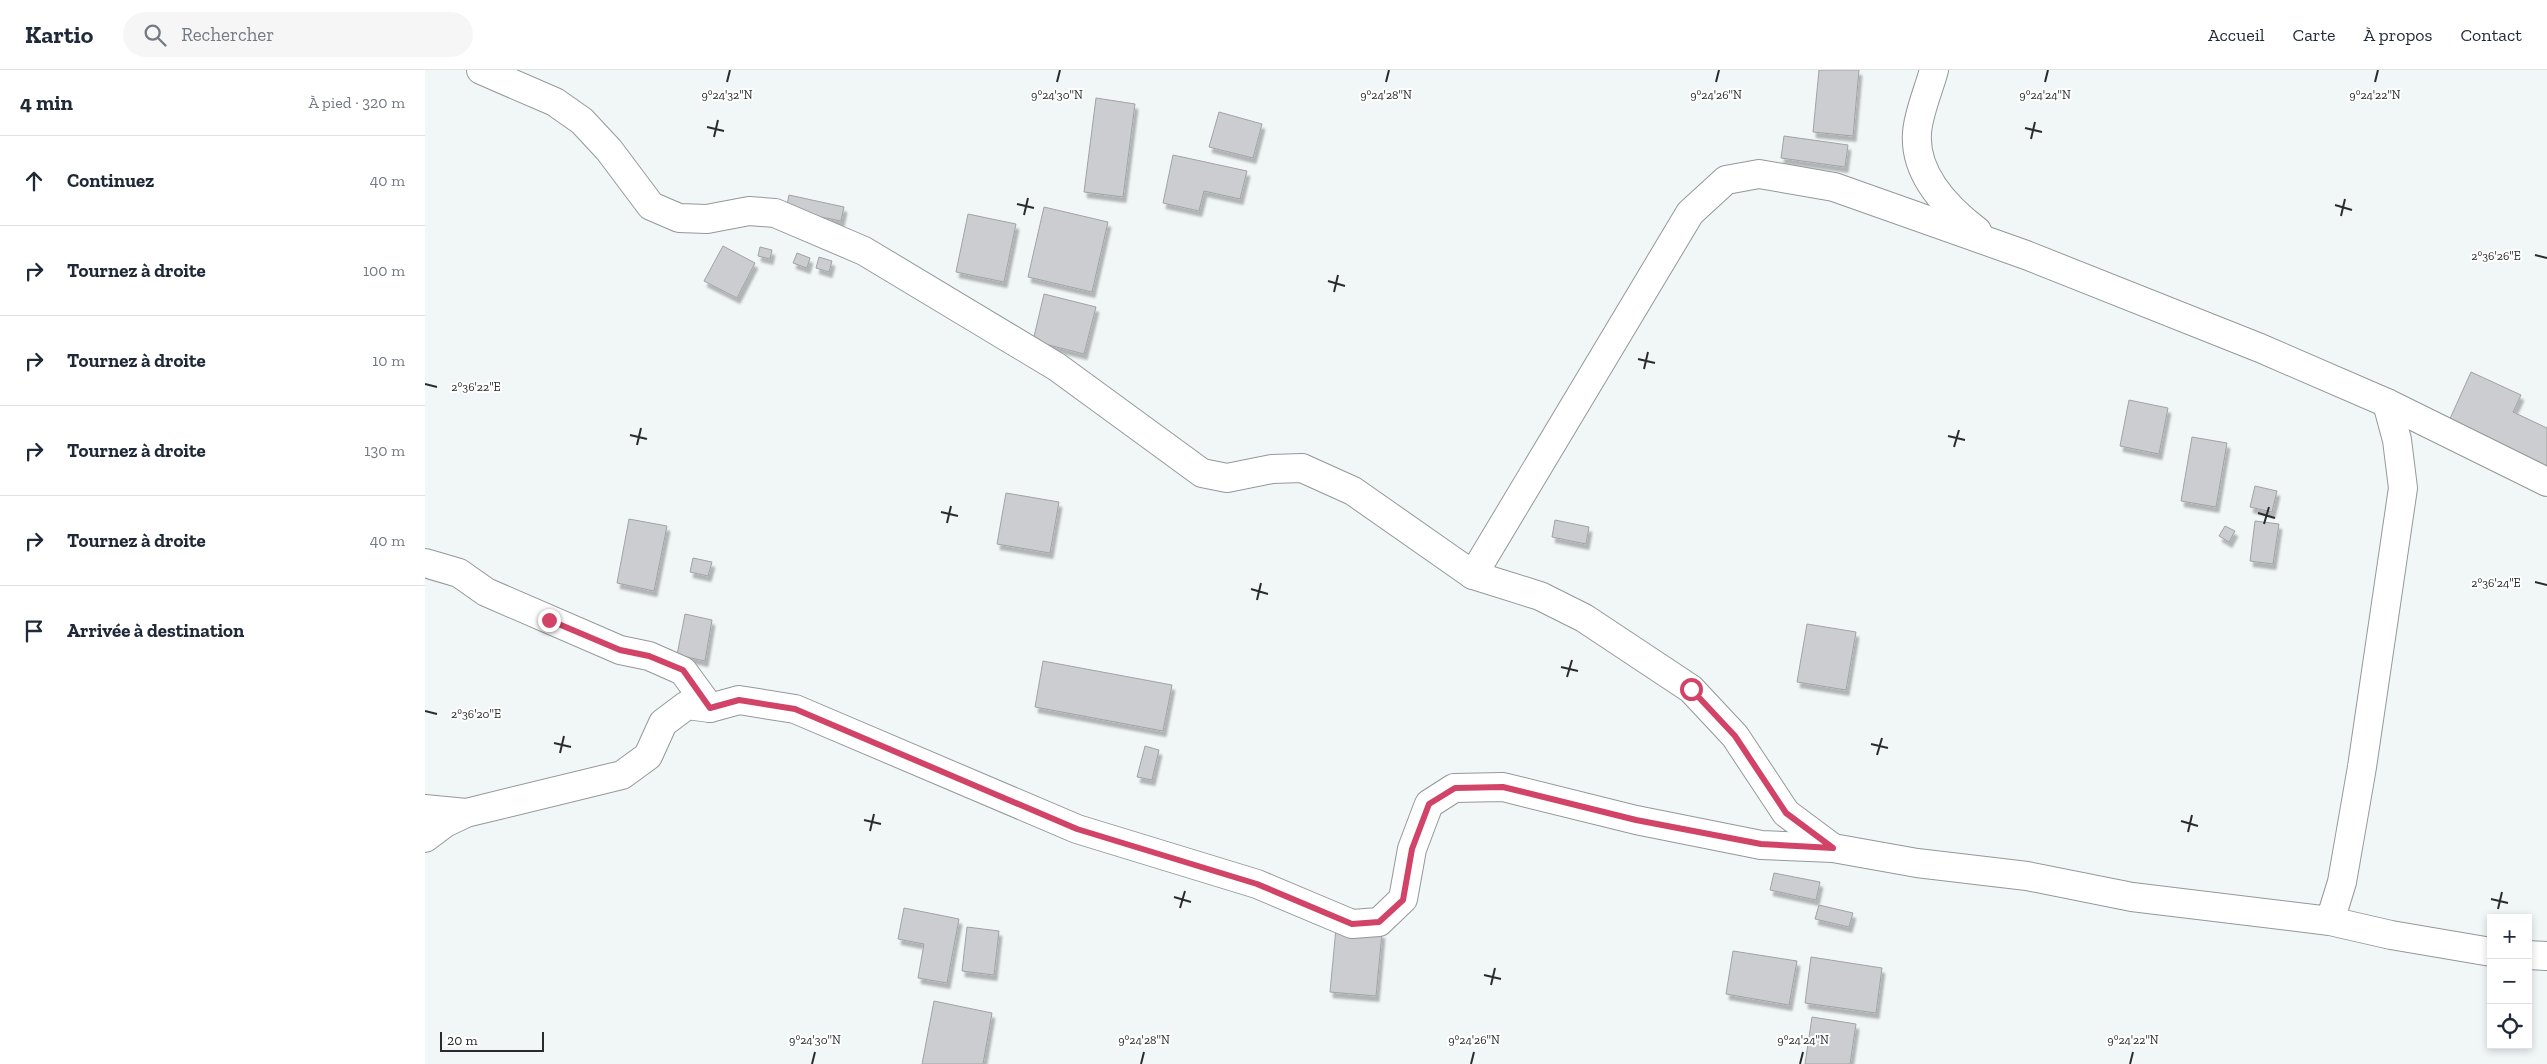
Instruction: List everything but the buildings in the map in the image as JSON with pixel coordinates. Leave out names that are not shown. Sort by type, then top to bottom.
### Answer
[{"type":"street","points":[[481,70],[555,102],[582,121],[609,150],[651,206],[679,218],[707,219],[749,211],[775,213],[808,226],[864,251],[1057,368],[1201,473],[1227,478],[1272,469],[1302,468],[1353,491],[1473,575],[1540,596],[1584,618],[1691,689],[1735,736],[1786,813],[1833,848]]},
{"type":"street","points":[[1934,70],[1917,133],[1920,156],[1933,190],[1955,214],[1995,244]]},
{"type":"street","points":[[1473,575],[1690,213],[1727,180],[1759,174],[1835,187],[1995,244],[2260,348],[2387,404],[2547,482]]},
{"type":"street","points":[[2330,921],[2342,882],[2359,786],[2403,488],[2397,440],[2387,404]]},
{"type":"street","points":[[425,563],[459,573],[486,592],[620,650],[649,656],[683,670],[710,708]]},
{"type":"street","points":[[425,838],[445,822],[466,813],[622,775],[647,756],[663,723],[687,705],[710,708],[739,700],[795,709],[1077,829],[1257,884],[1352,924],[1379,922],[1403,900],[1412,849],[1429,804],[1455,788],[1503,787],[1636,820],[1761,844],[1833,848],[1917,863],[2027,876],[2132,897],[2330,921],[2391,935],[2487,951]]},
{"type":"street","points":[[425,809],[466,813]]},
{"type":"street","points":[[2532,955],[2547,956]]},
{"type":"route","points":[[549,620],[620,650],[649,656],[683,670],[710,708],[739,700],[795,709],[865,738],[934,770],[1077,829],[1257,884],[1352,924],[1379,922],[1403,900],[1412,849],[1429,804],[1455,788],[1503,787],[1636,820],[1761,844],[1833,848],[1786,813],[1735,736],[1691,689]]}]
